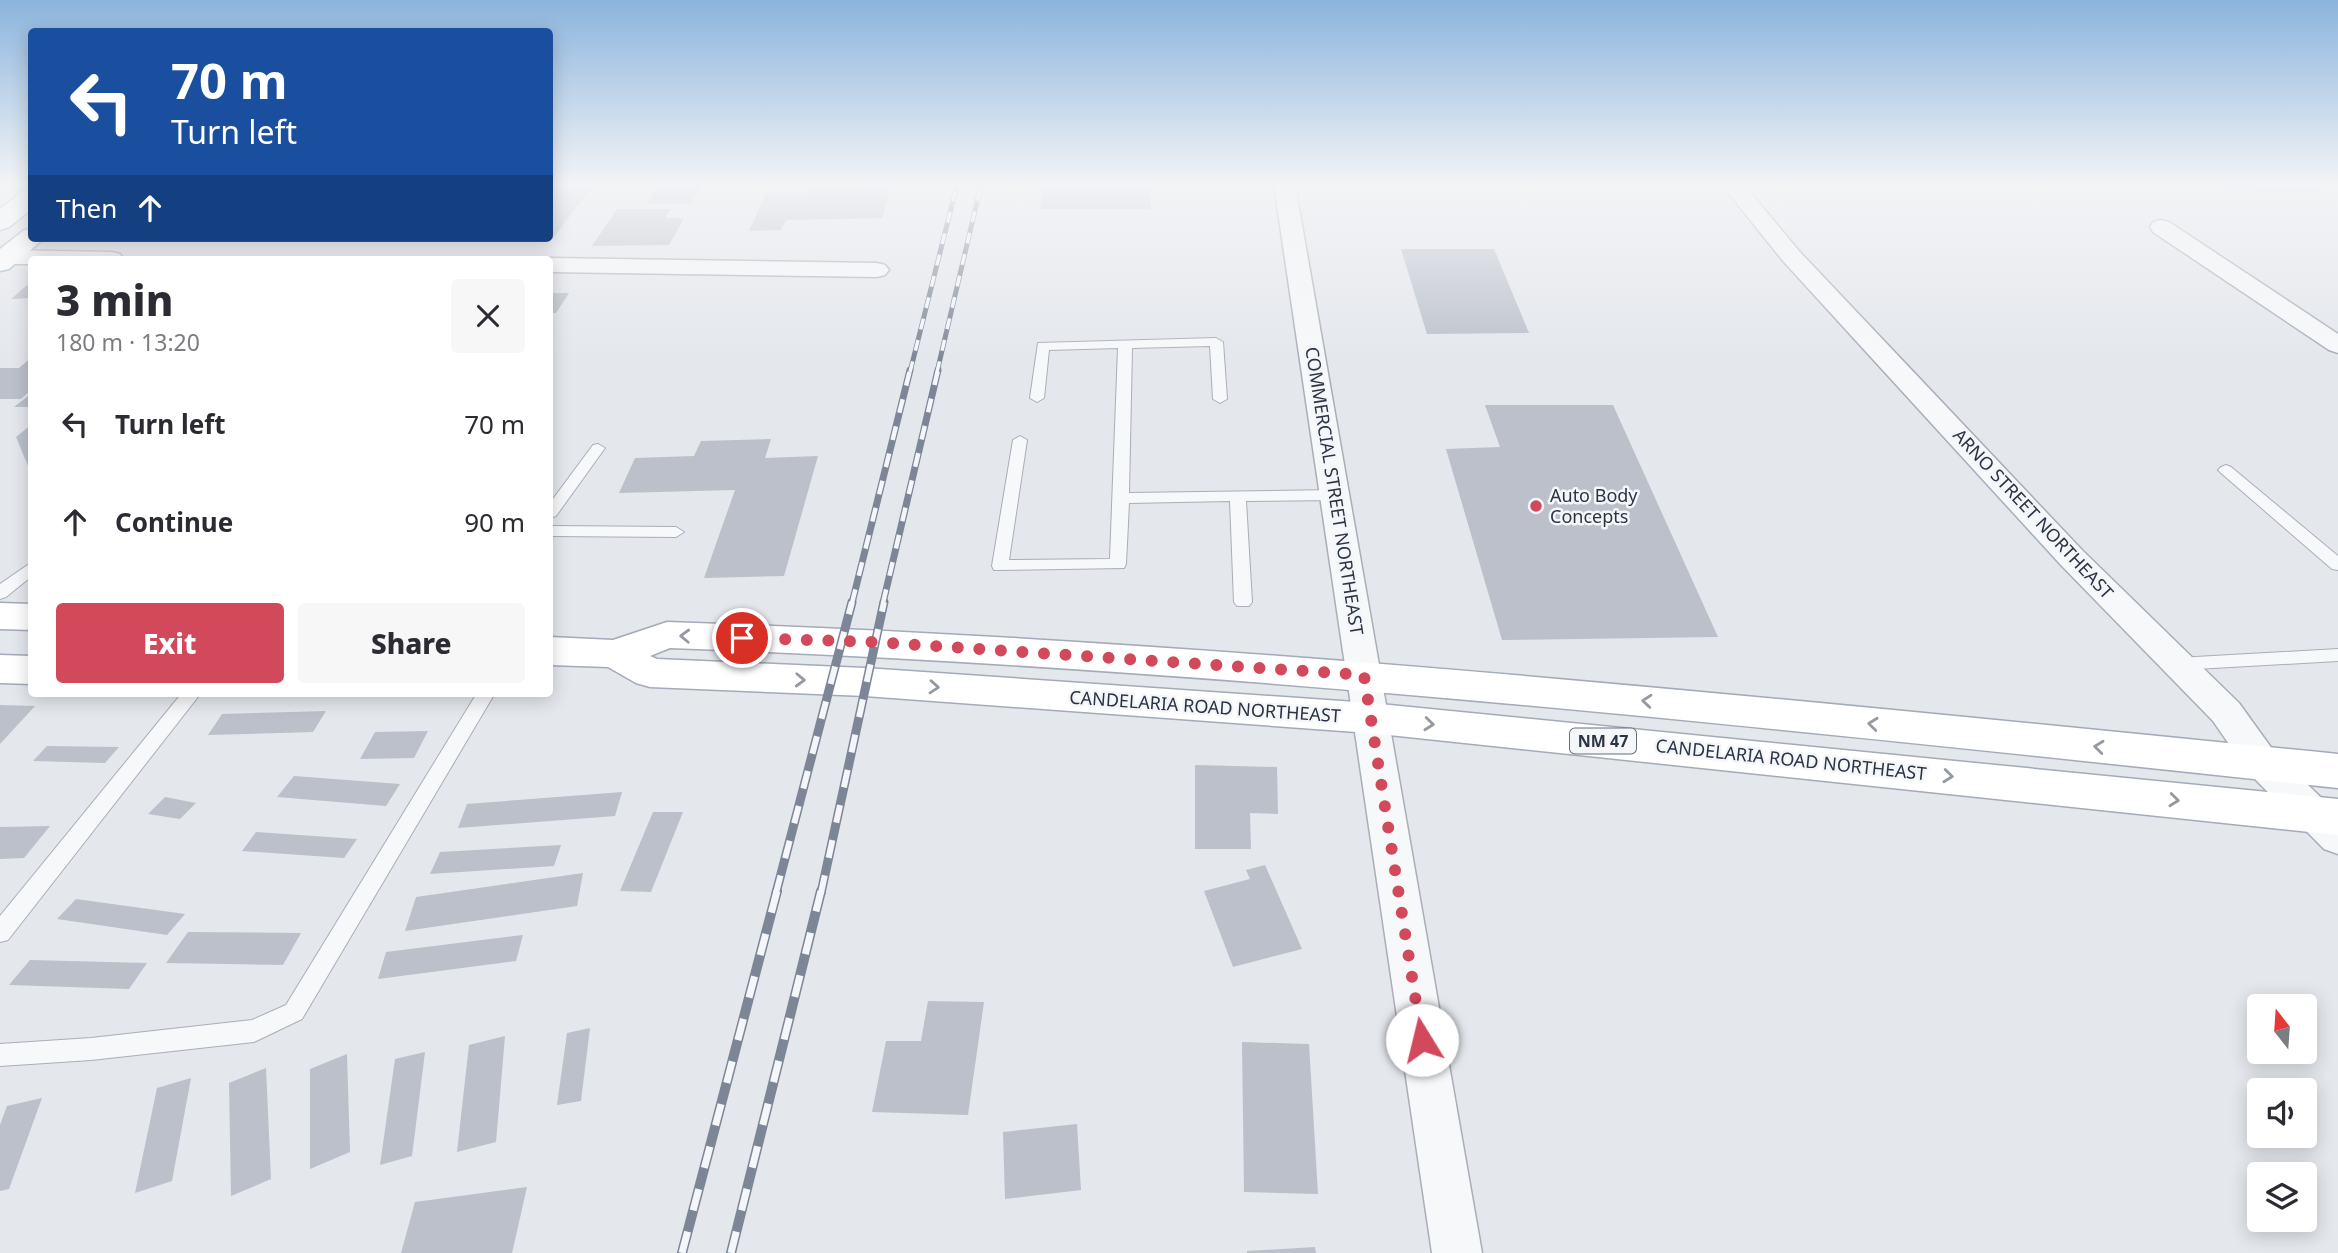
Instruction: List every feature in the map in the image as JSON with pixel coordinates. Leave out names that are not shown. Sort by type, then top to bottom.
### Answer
[{"type":"main road","points":[[2,259],[22,243]]},
{"type":"main road","points":[[0,616],[28,617]]},
{"type":"main road","name":"NM 47","points":[[553,651],[615,654],[667,635],[875,642],[1364,675],[1694,705],[2338,771]]},
{"type":"main road","name":"CANDELARIA ROAD NORTHEAST","points":[[615,654],[650,673],[866,682],[1370,718],[2330,823]]},
{"type":"main road","points":[[0,669],[28,670]]},
{"type":"street","name":"COMMERCIAL STREET NORTHEAST","points":[[1294,243],[1457,1253]]},
{"type":"street","name":"ARNO STREET NORTHEAST","points":[[1780,243],[2043,527],[2226,712],[2262,763],[2330,823]]},
{"type":"street","points":[[2184,243],[2338,345]]},
{"type":"street","points":[[2,259],[28,259]]},
{"type":"street","points":[[553,265],[877,270]]},
{"type":"lane","points":[[1037,398],[1043,346],[1216,342],[1220,399]]},
{"type":"lane","points":[[1020,440],[1000,566],[1118,565],[1125,344]]},
{"type":"lane","points":[[553,509],[598,448]]},
{"type":"lane","points":[[2226,470],[2338,565]]},
{"type":"lane","points":[[1121,498],[1336,495]]},
{"type":"lane","points":[[1238,496],[1243,602]]},
{"type":"lane","points":[[553,531],[676,532]]},
{"type":"lane","points":[[0,593],[28,570]]},
{"type":"lane","points":[[2178,664],[2338,655]]},
{"type":"lane","points":[[0,933],[189,697]]},
{"type":"lane","points":[[0,1055],[91,1049],[254,1031],[294,1012],[484,697]]},
{"type":"building","points":[[594,243],[670,243],[669,245],[592,246]]},
{"type":"building","points":[[1401,249],[1494,249],[1529,333],[1427,334]]},
{"type":"building","points":[[28,284],[28,298],[11,299]]},
{"type":"building","points":[[553,293],[569,293],[556,313],[553,313]]},
{"type":"building","points":[[28,360],[28,393],[21,399],[0,399],[0,368],[19,368]]},
{"type":"building","points":[[28,396],[28,407],[14,407]]},
{"type":"building","points":[[1485,405],[1613,405],[1718,637],[1502,640],[1446,449],[1500,447]]},
{"type":"building","points":[[28,427],[28,466],[16,437]]},
{"type":"building","points":[[771,439],[765,458],[818,456],[784,576],[704,578],[735,490],[619,493],[635,458],[694,456],[701,441]]},
{"type":"building","points":[[0,705],[35,706],[0,744]]},
{"type":"building","points":[[326,711],[313,732],[208,735],[222,714]]},
{"type":"building","points":[[428,731],[414,758],[360,759],[375,732]]},
{"type":"building","points":[[47,746],[119,747],[105,763],[33,761]]},
{"type":"building","points":[[1195,765],[1277,767],[1278,814],[1250,813],[1251,849],[1195,849]]},
{"type":"building","points":[[294,776],[400,784],[386,806],[277,797]]},
{"type":"building","points":[[622,792],[615,816],[458,828],[467,804]]},
{"type":"building","points":[[165,797],[196,803],[180,819],[148,814]]},
{"type":"building","points":[[653,812],[683,812],[651,892],[620,891]]},
{"type":"building","points":[[50,826],[24,858],[0,859],[0,827]]},
{"type":"building","points":[[256,832],[357,839],[344,858],[242,851]]},
{"type":"building","points":[[561,845],[554,866],[430,874],[440,852]]},
{"type":"building","points":[[1265,865],[1302,949],[1233,967],[1204,891],[1250,879],[1246,870]]},
{"type":"building","points":[[583,873],[577,906],[405,931],[416,897]]},
{"type":"building","points":[[76,899],[185,914],[167,935],[57,919]]},
{"type":"building","points":[[188,932],[301,933],[283,965],[166,963]]},
{"type":"building","points":[[523,935],[516,961],[378,979],[386,952]]},
{"type":"building","points":[[30,960],[147,963],[129,989],[9,985]]},
{"type":"building","points":[[928,1001],[984,1002],[968,1115],[872,1112],[886,1041],[921,1041]]},
{"type":"building","points":[[590,1028],[581,1101],[557,1105],[567,1033]]},
{"type":"building","points":[[505,1036],[496,1142],[457,1152],[469,1045]]},
{"type":"building","points":[[1242,1042],[1309,1044],[1318,1194],[1244,1192]]},
{"type":"building","points":[[425,1052],[412,1156],[380,1165],[395,1059]]},
{"type":"building","points":[[347,1054],[350,1152],[310,1169],[310,1069]]},
{"type":"building","points":[[266,1068],[271,1179],[231,1196],[229,1083]]},
{"type":"building","points":[[191,1078],[172,1181],[135,1193],[157,1088]]},
{"type":"building","points":[[42,1098],[9,1189],[0,1191],[0,1125],[7,1106]]},
{"type":"building","points":[[1077,1124],[1081,1190],[1005,1199],[1003,1132]]},
{"type":"building","points":[[527,1187],[512,1253],[401,1253],[415,1202]]},
{"type":"building","points":[[1315,1247],[1316,1253],[1247,1253],[1247,1251]]},
{"type":"railway","points":[[910,372],[942,243]]},
{"type":"railway","points":[[937,372],[967,243]]},
{"type":"railway","points":[[852,603],[910,370]]},
{"type":"railway","points":[[883,603],[938,370]]},
{"type":"railway","points":[[776,893],[852,602]]},
{"type":"railway","points":[[821,893],[884,602]]},
{"type":"railway","points":[[682,1253],[777,891]]},
{"type":"railway","points":[[731,1253],[821,891]]},
{"type":"place","name":"Auto Body Concepts","points":[[1536,506]]},
{"type":"route","points":[[742,638],[875,642],[1364,675],[1422,1040]]}]
